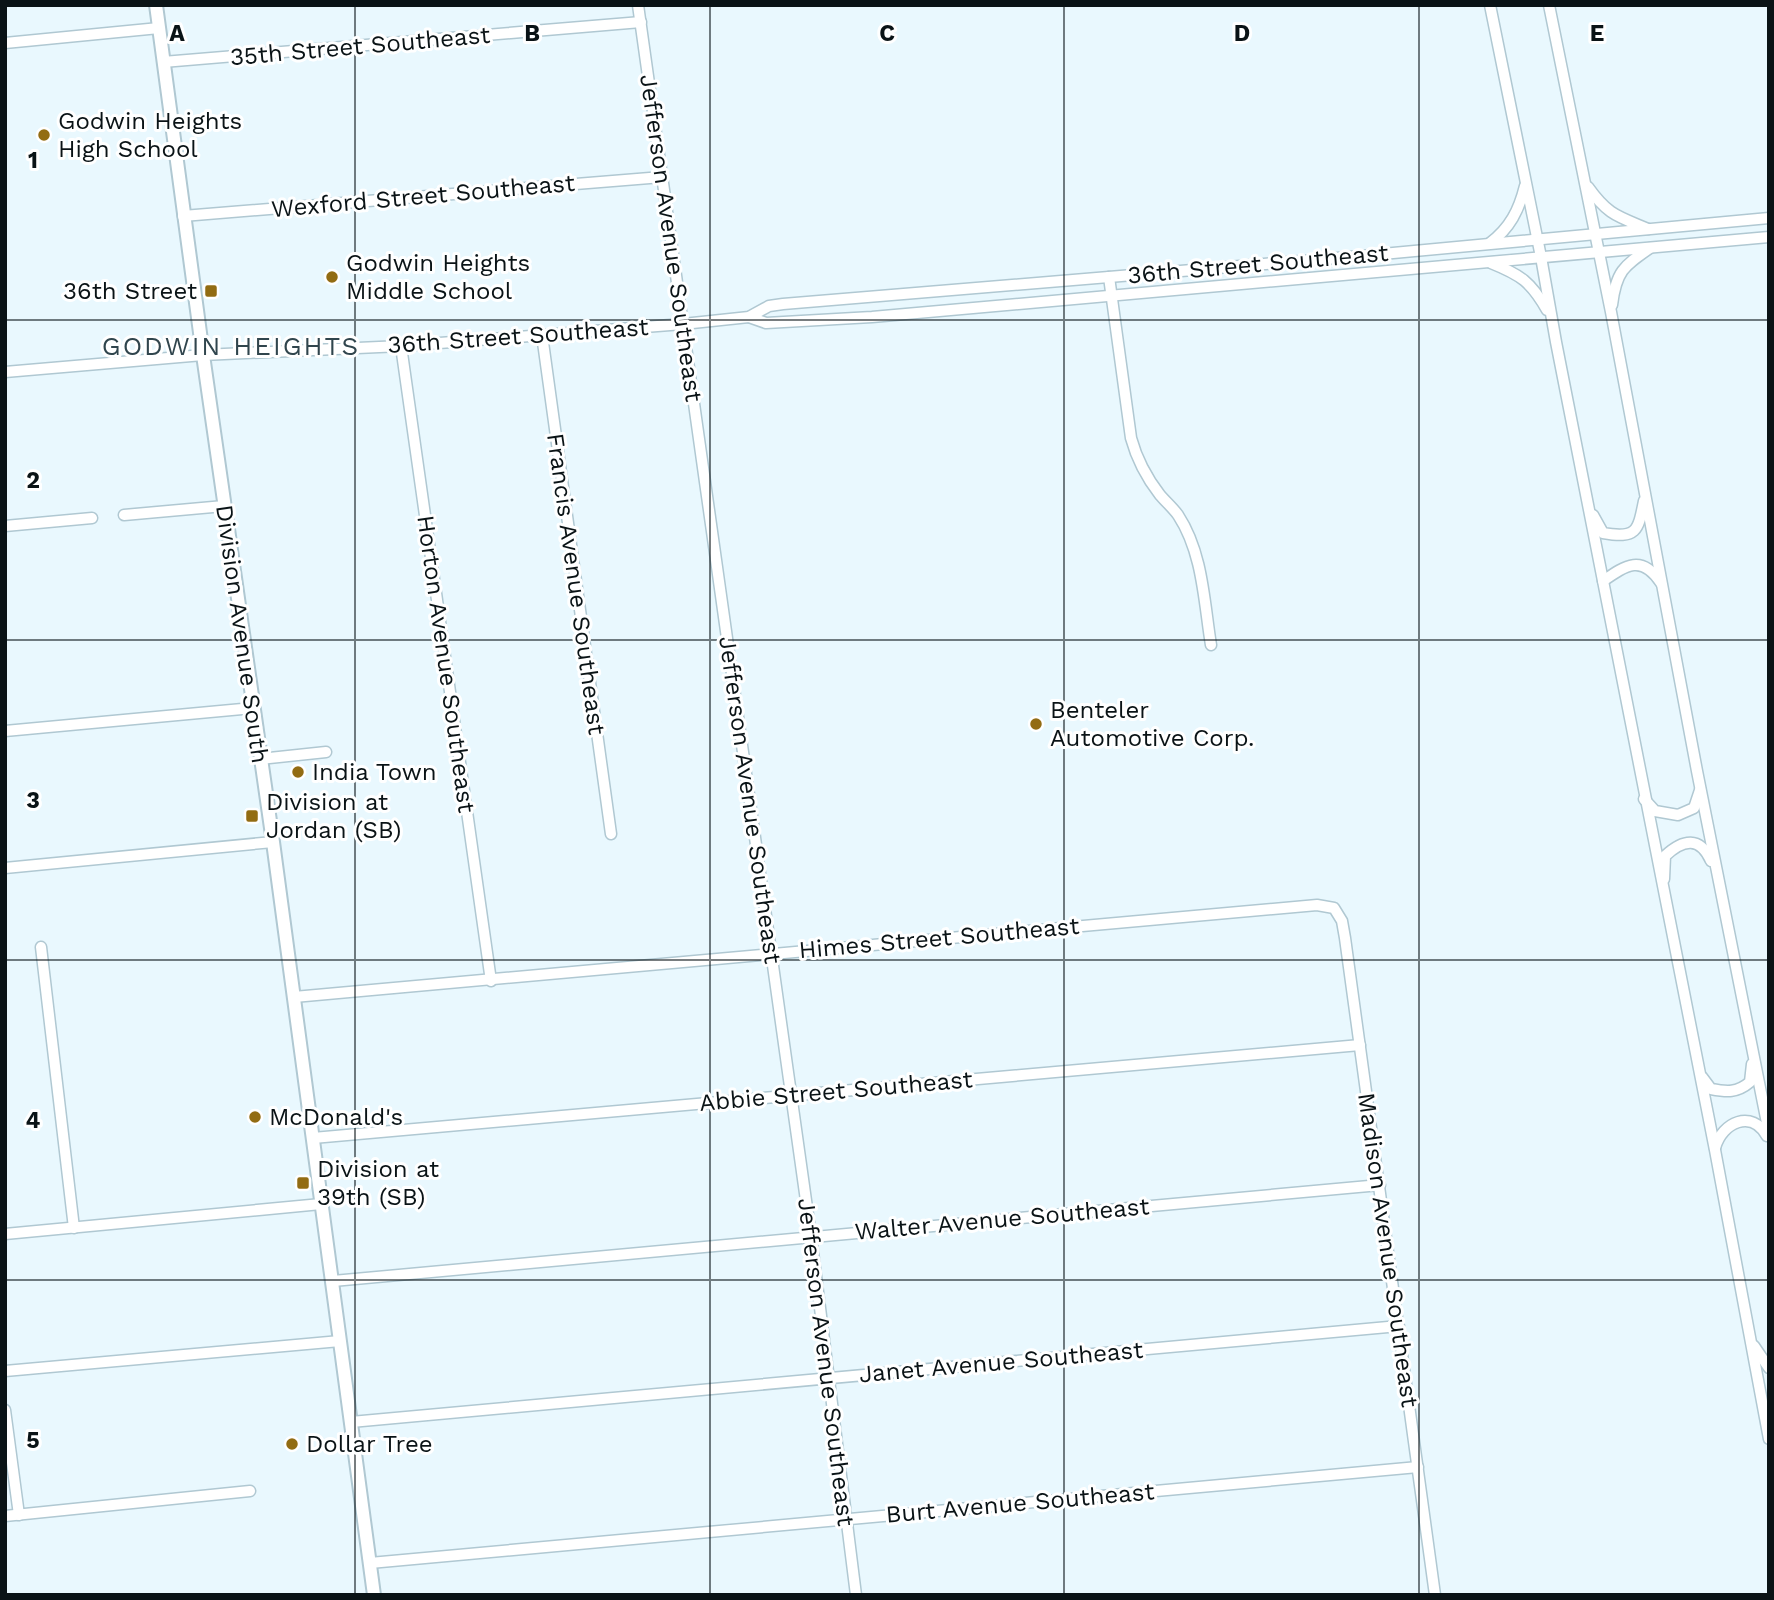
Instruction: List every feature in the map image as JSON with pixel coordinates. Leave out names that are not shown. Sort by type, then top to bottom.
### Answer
[{"type":"main road","name":"Division Avenue South","points":[[156,5],[183,216],[273,842],[374,1595]]},
{"type":"street","name":"Jefferson Avenue Southeast","points":[[638,5],[811,1236],[856,1595]]},
{"type":"street","points":[[1490,5],[1768,1434]]},
{"type":"street","points":[[1549,5],[1769,1133]]},
{"type":"street","name":"35th Street Southeast","points":[[163,62],[641,22]]},
{"type":"street","points":[[5,43],[159,28]]},
{"type":"street","name":"Wexford Street Southeast","points":[[183,216],[662,177]]},
{"type":"street","points":[[1489,244],[1502,234],[1512,221],[1526,182]]},
{"type":"street","points":[[1586,184],[1602,207],[1649,230]]},
{"type":"street","name":"36th Street Southeast","points":[[5,372],[203,355],[401,346],[683,324],[749,317],[769,306],[783,304],[1769,218]]},
{"type":"street","name":"36th Street Southeast","points":[[749,317],[766,323],[798,322],[1111,297],[1769,237]]},
{"type":"street","points":[[1611,312],[1619,275],[1626,265],[1651,248]]},
{"type":"street","points":[[1491,263],[1527,281],[1551,317]]},
{"type":"street","points":[[1108,277],[1131,438],[1147,478],[1177,515],[1189,537],[1200,572],[1211,645]]},
{"type":"street","name":"Francis Avenue Southeast","points":[[542,335],[611,834]]},
{"type":"street","name":"Horton Avenue Southeast","points":[[401,346],[491,981]]},
{"type":"street","points":[[1589,509],[1603,533],[1619,536],[1631,534],[1639,527],[1645,494]]},
{"type":"street","points":[[124,515],[224,506]]},
{"type":"street","points":[[5,526],[92,518]]},
{"type":"street","points":[[1603,581],[1629,565],[1643,566],[1653,570],[1663,586]]},
{"type":"street","points":[[5,731],[253,708]]},
{"type":"street","points":[[260,759],[327,752]]},
{"type":"street","points":[[1644,799],[1655,811],[1678,815],[1694,808],[1700,788]]},
{"type":"street","points":[[5,868],[273,842]]},
{"type":"street","points":[[1663,893],[1665,856],[1680,844],[1697,844],[1705,848],[1720,881]]},
{"type":"street","name":"Himes Street Southeast","points":[[294,997],[1317,905],[1334,908]]},
{"type":"street","name":"Madison Avenue Southeast","points":[[1334,908],[1342,921],[1435,1595]]},
{"type":"street","points":[[41,947],[74,1228]]},
{"type":"street","name":"Abbie Street Southeast","points":[[313,1138],[1360,1045]]},
{"type":"street","points":[[1699,1074],[1710,1089],[1727,1092],[1740,1090],[1750,1082],[1753,1053]]},
{"type":"street","points":[[1714,1150],[1719,1134],[1739,1122],[1761,1127],[1769,1140]]},
{"type":"street","name":"Walter Avenue Southeast","points":[[332,1281],[1380,1185]]},
{"type":"street","points":[[5,1234],[321,1204]]},
{"type":"street","name":"Janet Avenue Southeast","points":[[351,1422],[1399,1326]]},
{"type":"street","points":[[1749,1337],[1769,1368]]},
{"type":"street","points":[[5,1371],[340,1342]]},
{"type":"street","points":[[5,1410],[19,1515]]},
{"type":"street","points":[[1768,1434],[1769,1415]]},
{"type":"street","name":"Burt Avenue Southeast","points":[[370,1563],[1418,1467]]},
{"type":"street","points":[[5,1516],[250,1491]]},
{"type":"place","name":"Godwin Heights High School","points":[[44,135]]},
{"type":"place","name":"Godwin Heights Middle School","points":[[332,277]]},
{"type":"place","name":"36th Street","points":[[211,291]]},
{"type":"place","name":"Benteler Automotive Corp.","points":[[1036,724]]},
{"type":"place","name":"India Town","points":[[298,772]]},
{"type":"place","name":"Division at Jordan (SB)","points":[[252,816]]},
{"type":"place","name":"McDonald's","points":[[255,1117]]},
{"type":"place","name":"Division at 39th (SB)","points":[[303,1183]]},
{"type":"place","name":"Dollar Tree","points":[[292,1444]]},
{"type":"district","name":"GODWIN HEIGHTS","points":[[231,346]]}]
